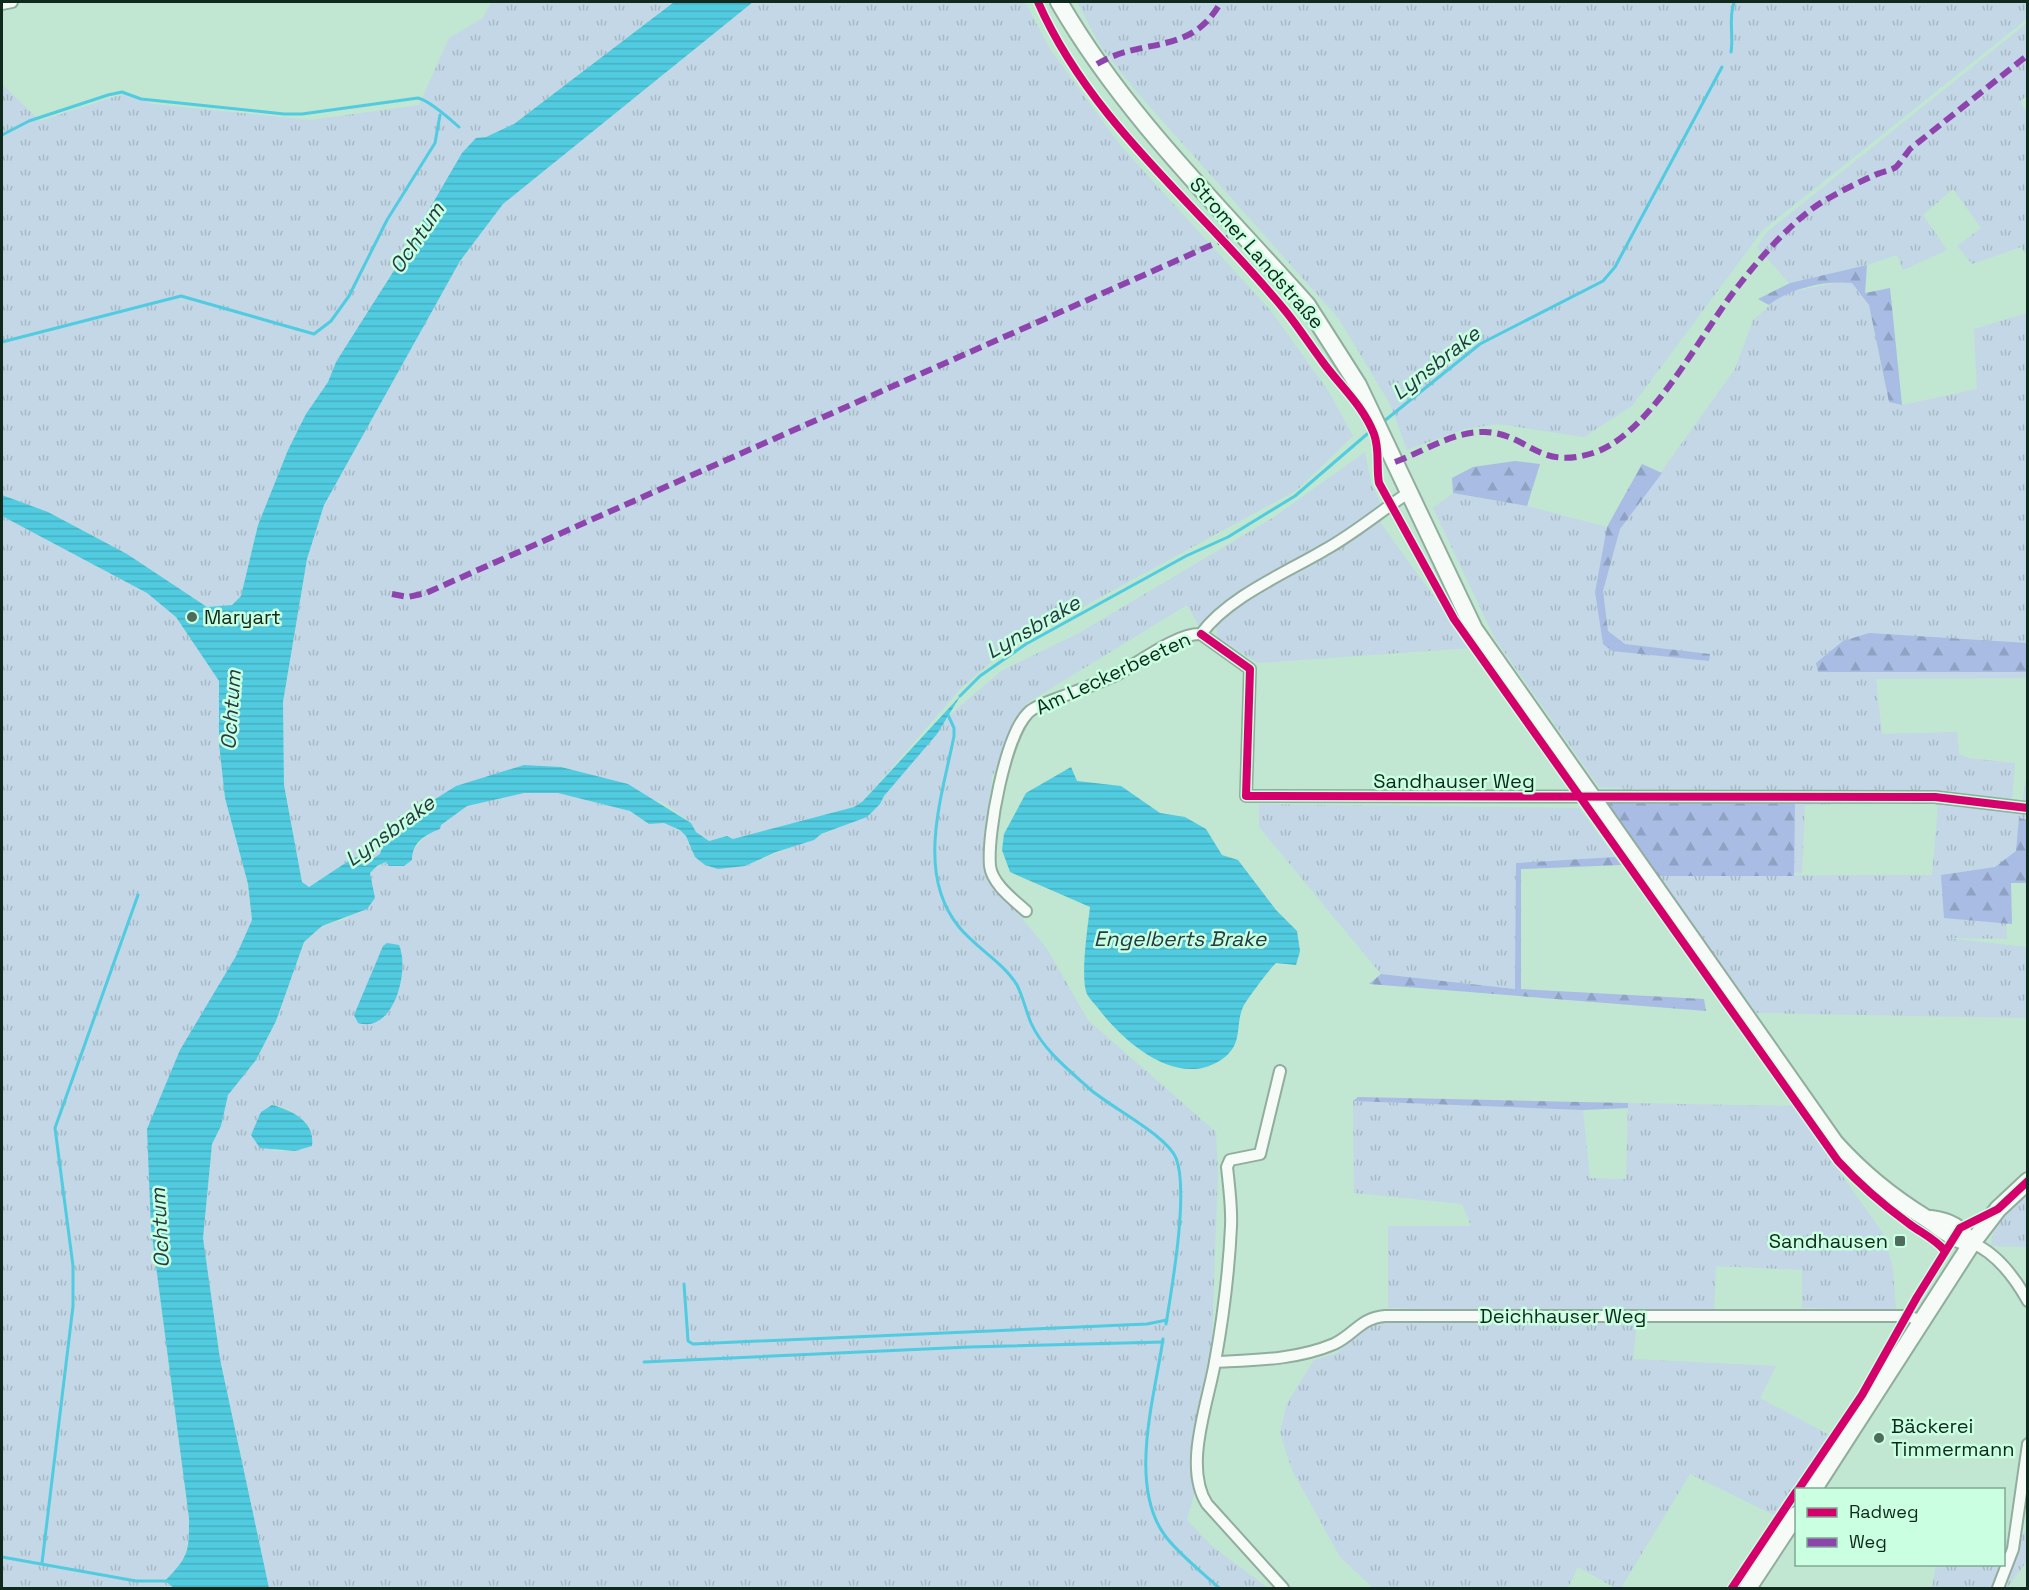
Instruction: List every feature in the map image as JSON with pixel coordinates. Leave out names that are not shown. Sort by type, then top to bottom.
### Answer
[{"type":"main road","name":"Stromer Landstraße","points":[[1059,2],[1097,64],[1155,138],[1307,304],[1345,361],[1378,425],[1408,493],[1474,629],[1835,1143],[1887,1193],[1953,1239],[1972,1242]]},
{"type":"main road","points":[[1814,1488],[1972,1242],[1998,1209],[2028,1181]]},
{"type":"main road","points":[[1748,1588],[1795,1518]]},
{"type":"street","points":[[2,4],[12,2]]},
{"type":"street","name":"Am Leckerbeeten","points":[[1026,911],[1005,893],[990,868],[995,806],[1006,759],[1016,734],[1029,712],[1116,675],[1167,646],[1195,634],[1201,634],[1220,615],[1240,601],[1298,563],[1346,537],[1408,493]]},
{"type":"street","name":"Sandhauser Weg","points":[[1201,634],[1250,669],[1246,796],[1935,797],[2028,808]]},
{"type":"street","points":[[1280,1071],[1260,1154],[1230,1160],[1227,1167],[1231,1224],[1215,1362],[1200,1440],[1198,1490],[1207,1504],[1283,1588]]},
{"type":"street","points":[[1972,1242],[1984,1247],[1998,1260],[2028,1301]]},
{"type":"street","name":"Deichhauser Weg","points":[[1215,1362],[1277,1359],[1307,1353],[1336,1343],[1370,1317],[1385,1316],[1908,1316],[1921,1321]]},
{"type":"street","points":[[1998,1588],[2013,1549],[2028,1444]]},
{"type":"green space","points":[[491,2],[674,2],[514,124],[486,137],[476,138],[416,241],[387,280],[370,312],[336,362],[328,382],[306,415],[288,450],[258,525],[241,596],[232,605],[207,607],[127,554],[48,512],[2,495],[2,84],[40,121],[123,94],[153,104],[310,120],[419,105],[449,38],[483,18]]},
{"type":"green space","points":[[753,2],[1025,2],[1050,49],[1120,145],[1271,311],[1329,392],[1353,436],[1297,490],[1009,647],[962,687],[863,801],[854,807],[733,839],[727,836],[709,841],[696,832],[691,823],[662,802],[524,765],[364,865],[353,858],[308,887],[302,882],[284,785],[283,702],[307,559],[323,505],[460,261],[503,204]]},
{"type":"green space","points":[[1077,2],[2027,2],[2028,18],[1763,230],[1632,406],[1584,437],[1498,424],[1465,429],[1407,450],[1390,404],[1339,319],[1142,98],[1101,47]]},
{"type":"green space","points":[[2027,23],[2027,95],[2020,102],[2027,112],[2027,256],[2021,247],[1972,264],[1957,246],[1981,228],[1953,189],[1923,215],[1947,250],[1903,270],[1897,255],[1867,265],[1789,283],[1757,247],[1767,232]]},
{"type":"green space","points":[[1867,265],[1865,293],[1890,288],[1902,405],[1889,402],[1869,305],[1852,283],[1808,286],[1787,294],[1769,305],[1758,299],[1790,283]]},
{"type":"green space","points":[[1840,282],[1852,283],[1869,305],[1889,402],[1902,405],[1977,389],[1974,329],[2027,313],[2027,678],[1876,679],[1882,734],[1957,732],[1959,754],[1968,758],[2015,763],[2012,801],[2022,803],[2027,773],[2027,863],[2002,868],[2007,939],[1946,938],[2027,947],[2027,1018],[1756,1013],[1657,876],[1932,875],[1938,805],[1925,802],[1805,805],[1802,873],[1653,869],[1598,789],[1641,788],[1599,787],[1495,639],[1433,508],[1453,493],[1527,506],[1607,527],[1595,592],[1603,644],[1709,654],[1625,644],[1608,631],[1603,591],[1620,529],[1735,369],[1753,320],[1784,293]]},
{"type":"green space","points":[[1365,452],[1371,482],[1382,506],[1199,626],[1187,605],[1027,703],[992,777],[984,871],[1047,949],[1088,1020],[1216,1132],[1218,1172],[1211,1365],[1196,1436],[1195,1490],[1187,1520],[1212,1546],[1268,1588],[269,1588],[220,1359],[203,1238],[212,1144],[221,1126],[228,1095],[256,1060],[276,1021],[304,942],[322,926],[346,919],[375,898],[370,873],[380,865],[408,854],[427,835],[440,829],[440,825],[466,806],[524,793],[558,793],[630,811],[649,824],[664,823],[680,830],[686,836],[690,847],[745,866],[867,816],[880,804],[884,796],[951,714],[1001,671],[1079,633],[1274,517]],"holes":[[[272,1105],[288,1109],[306,1122],[311,1146],[295,1151],[273,1151]]]},
{"type":"green space","points":[[1515,461],[1540,464],[1527,506],[1453,493],[1452,478],[1473,467]]},
{"type":"green space","points":[[1642,464],[1662,473],[1620,529],[1603,591],[1608,631],[1625,644],[1710,654],[1709,661],[1612,651],[1603,644],[1595,592],[1607,527]]},
{"type":"green space","points":[[2,516],[147,593],[176,617],[219,681],[219,744],[225,798],[248,884],[252,920],[236,956],[151,1228],[189,1518],[189,1539],[186,1552],[179,1565],[165,1581],[174,1588],[2,1588]]},
{"type":"green space","points":[[1377,518],[1471,648],[1258,663],[1218,639],[1216,626],[1222,618]]},
{"type":"green space","points":[[1869,633],[2027,643],[2027,672],[1818,672],[1816,663],[1843,641]]},
{"type":"green space","points":[[1605,800],[1795,800],[1794,876],[1657,876]]},
{"type":"green space","points":[[1259,804],[1579,808],[1615,857],[1516,863],[1516,989],[1381,974],[1259,827]]},
{"type":"green space","points":[[2019,818],[2027,820],[2027,883],[2011,883],[2012,924],[1944,918],[1941,875],[1995,867],[2016,851]]},
{"type":"green space","points":[[1615,857],[1621,865],[1521,869],[1521,989],[1704,999],[1706,1011],[1369,984],[1381,974],[1515,989],[1516,863]]},
{"type":"green space","points":[[1358,1097],[1628,1103],[1628,1108],[1583,1110],[1353,1101]]},
{"type":"green space","points":[[1353,1101],[1583,1110],[1590,1178],[1626,1179],[1628,1103],[1793,1106],[1885,1236],[1893,1270],[1896,1310],[1802,1308],[1802,1270],[1716,1266],[1714,1314],[1638,1315],[1388,1308],[1388,1226],[1471,1226],[1462,1204],[1354,1193]]},
{"type":"green space","points":[[2027,1189],[2027,1247],[1991,1246],[1992,1237],[1999,1222]]},
{"type":"green space","points":[[1637,1321],[1633,1359],[1776,1366],[1760,1398],[1833,1437],[1801,1488],[1795,1488],[1795,1498],[1782,1519],[1690,1474],[1621,1588],[1615,1588],[1578,1567],[1568,1588],[1373,1588],[1340,1557],[1292,1470],[1280,1433],[1287,1403],[1314,1360],[1337,1353],[1372,1322]]},
{"type":"green space","points":[[2027,1526],[2027,1561],[2007,1588],[2001,1588],[2016,1548]]},
{"type":"green space","points":[[2005,1538],[2011,1544],[2005,1558]]},
{"type":"green space","points":[[1936,1566],[2001,1566],[1992,1588],[1932,1588]]},
{"type":"water","name":"Ochtum","points":[[674,2],[753,2],[503,204],[460,261],[324,505],[307,559],[283,702],[284,785],[302,882],[309,887],[353,858],[358,857],[364,865],[380,854],[385,838],[429,803],[456,786],[524,765],[561,767],[628,784],[691,823],[696,832],[709,841],[727,836],[733,839],[854,807],[863,801],[961,695],[937,734],[867,817],[745,866],[718,869],[705,865],[695,857],[686,836],[680,830],[664,823],[649,824],[630,811],[558,793],[524,793],[467,806],[441,825],[440,829],[420,840],[414,849],[412,860],[404,866],[389,866],[386,862],[377,866],[370,873],[375,898],[367,909],[322,926],[304,942],[276,1021],[256,1060],[228,1095],[221,1126],[212,1144],[203,1238],[220,1359],[269,1588],[174,1588],[165,1581],[186,1553],[189,1518],[151,1228],[147,1129],[180,1050],[236,956],[252,920],[248,884],[225,798],[219,744],[219,681],[176,617],[147,593],[2,516],[2,495],[48,512],[127,554],[207,607],[232,605],[241,596],[258,525],[288,450],[306,414],[328,382],[336,362],[407,250],[416,241],[416,232],[462,153],[476,138],[486,137],[514,124]]},
{"type":"water","name":"Engelberts Brake","points":[[1071,767],[1077,781],[1121,786],[1160,813],[1185,817],[1206,829],[1222,855],[1238,860],[1276,910],[1297,931],[1300,951],[1296,965],[1276,963],[1273,966],[1243,1007],[1236,1040],[1231,1051],[1208,1066],[1191,1069],[1174,1067],[1157,1060],[1141,1050],[1112,1025],[1088,996],[1085,986],[1085,951],[1090,907],[1010,872],[1002,850],[1004,834],[1026,793]]},
{"type":"water","points":[[387,943],[399,945],[402,956],[400,984],[396,998],[390,1010],[381,1019],[371,1024],[358,1023],[354,1015],[383,946]]},
{"type":"water","points":[[272,1105],[288,1110],[301,1118],[310,1130],[312,1146],[295,1151],[260,1148],[251,1135],[261,1112]]},
{"type":"waterway","name":"Lynsbrake","points":[[1731,52],[1731,15],[1734,2]]},
{"type":"waterway","name":"Lynsbrake","points":[[1383,422],[1480,344],[1603,281],[1615,267],[1722,67]]},
{"type":"waterway","points":[[2,135],[29,121],[122,92],[141,99],[284,114],[302,114],[418,98],[433,106],[459,127]]},
{"type":"waterway","points":[[2,342],[181,296],[314,334],[331,321],[349,296],[387,220],[435,143],[440,115]]},
{"type":"waterway","name":"Lynsbrake","points":[[960,696],[980,676],[1026,644],[1186,556],[1228,537],[1295,496],[1373,429]]},
{"type":"waterway","points":[[948,715],[954,728],[954,736],[939,809],[935,859],[938,883],[946,906],[966,935],[997,962],[1017,985],[1031,1023],[1050,1051],[1091,1090],[1161,1140],[1176,1158],[1180,1173],[1180,1215],[1166,1324]]},
{"type":"waterway","points":[[42,1563],[73,1306],[73,1266],[55,1128],[138,895]]},
{"type":"waterway","points":[[684,1284],[688,1341],[693,1344],[1147,1324],[1167,1320]]},
{"type":"waterway","points":[[1163,1339],[1147,1440],[1148,1493],[1154,1516],[1166,1537],[1219,1588]]},
{"type":"waterway","points":[[644,1362],[969,1347],[1163,1342]]},
{"type":"waterway","points":[[2,1557],[136,1581],[169,1581]]},
{"type":"marked path","points":[[1097,64],[1132,50],[1181,38],[1195,31],[1209,19],[1221,2]]},
{"type":"marked path","points":[[1395,462],[1450,438],[1473,433],[1500,434],[1547,455],[1561,458],[1596,452],[1617,441],[1657,402],[1739,285],[1789,229],[1822,202],[1862,181],[1896,167],[1910,149],[2028,55]]},
{"type":"marked path","points":[[392,594],[408,597],[426,593],[1241,232]]},
{"type":"cycle path","points":[[1038,2],[1061,46],[1088,88],[1152,165],[1255,275],[1363,413],[1376,440],[1379,483],[1454,619],[1838,1161],[1880,1201],[1945,1251]]},
{"type":"cycle path","points":[[1201,634],[1250,669],[1246,796],[1935,797],[2028,808]]},
{"type":"cycle path","points":[[1799,1488],[1862,1395],[1917,1297],[1960,1228],[1998,1209],[2028,1181]]},
{"type":"cycle path","points":[[1732,1588],[1795,1494]]},
{"type":"place","name":"Maryart","points":[[192,617]]},
{"type":"place","name":"Sandhausen","points":[[1900,1241]]},
{"type":"place","name":"Bäckerei Timmermann","points":[[1879,1438]]}]
